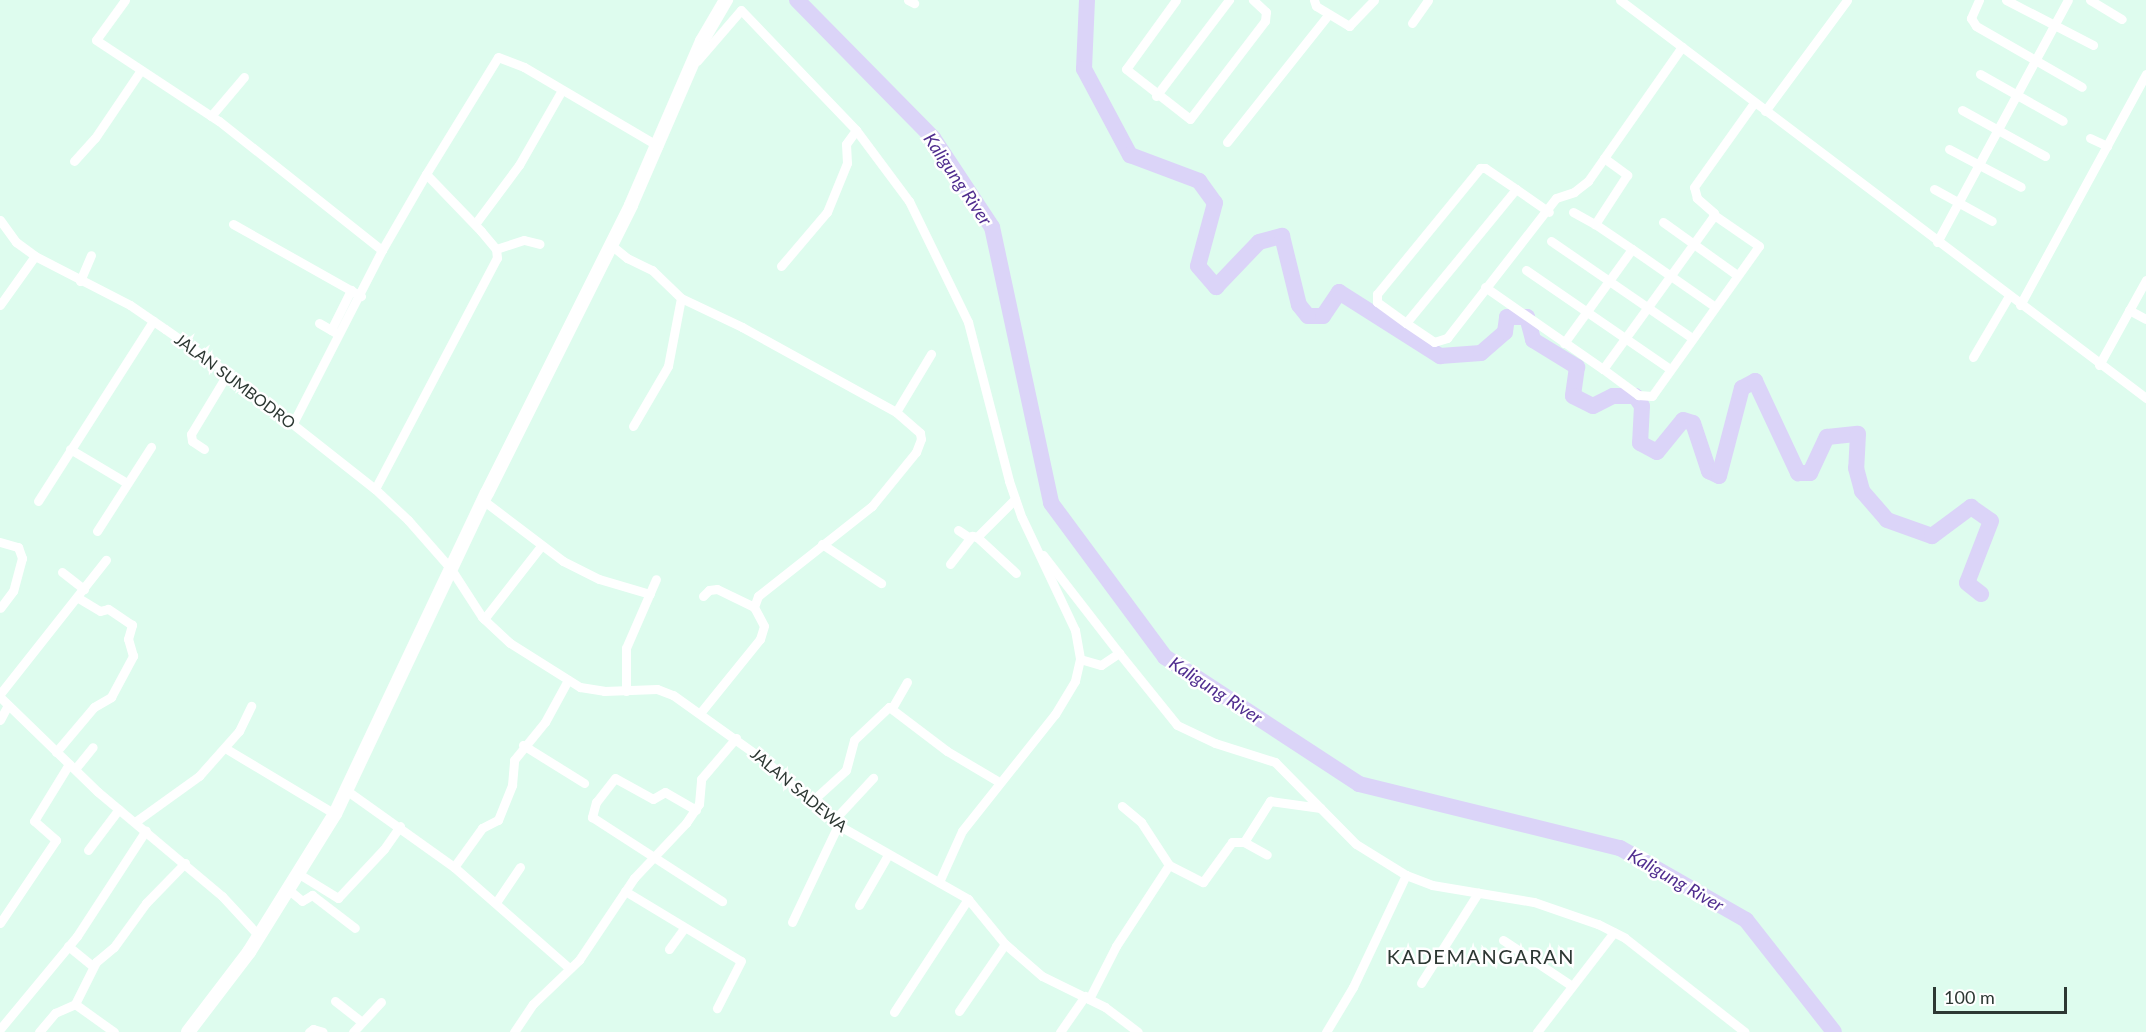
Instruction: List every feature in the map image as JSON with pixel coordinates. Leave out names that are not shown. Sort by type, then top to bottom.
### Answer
[{"type":"main road","points":[[188,1032],[259,936],[335,814],[453,573],[484,501],[612,245],[691,68],[726,0]]},
{"type":"street","points":[[125,0],[96,40],[211,116],[382,250]]},
{"type":"street","points":[[1176,0],[1126,69],[1156,96],[1187,118],[1193,116],[1265,21],[1266,12],[1253,0]]},
{"type":"street","points":[[1156,96],[1229,0]]},
{"type":"street","points":[[1314,0],[1328,15],[1349,26],[1374,0]]},
{"type":"street","points":[[1412,23],[1428,0]]},
{"type":"street","points":[[1620,0],[2099,365],[2145,394]]},
{"type":"street","points":[[1765,111],[1847,0]]},
{"type":"street","points":[[1979,0],[1971,21],[2082,87]]},
{"type":"street","points":[[2006,0],[2094,45]]},
{"type":"street","points":[[1937,242],[2068,0]]},
{"type":"street","points":[[2090,0],[2122,19]]},
{"type":"street","points":[[691,68],[741,10],[856,130],[909,201],[968,321],[1015,499],[1075,630],[1080,659],[1075,681],[1055,714],[999,782],[981,811],[973,815],[962,831],[941,879]]},
{"type":"street","points":[[1227,142],[1328,15]]},
{"type":"street","points":[[1549,212],[1485,168],[1476,171],[1376,297],[1377,302],[1434,342],[1442,342],[1549,212],[1561,194],[1584,185],[1682,47]]},
{"type":"street","points":[[293,423],[361,296],[382,250],[495,58],[510,60],[658,146]]},
{"type":"street","points":[[74,161],[95,138],[141,70]]},
{"type":"street","points":[[1980,74],[2063,121]]},
{"type":"street","points":[[2020,305],[2146,74]]},
{"type":"street","points":[[211,116],[244,77]]},
{"type":"street","points":[[475,224],[519,165],[562,90]]},
{"type":"street","points":[[1485,287],[1646,398],[1652,396],[1758,244],[1714,215],[1697,198],[1695,183],[1754,103]]},
{"type":"street","points":[[1962,110],[2045,156]]},
{"type":"street","points":[[781,266],[827,212],[846,167],[846,144],[856,130]]},
{"type":"street","points":[[2090,138],[2107,146]]},
{"type":"street","points":[[1949,149],[2021,187]]},
{"type":"street","points":[[1595,224],[1627,175],[1604,158]]},
{"type":"street","points":[[375,489],[497,258],[496,249],[475,224],[426,174]]},
{"type":"street","points":[[1406,323],[1516,189]]},
{"type":"street","points":[[1934,189],[1992,221]]},
{"type":"street","points":[[1573,212],[1672,275],[1714,306]]},
{"type":"street","points":[[1603,369],[1714,215]]},
{"type":"street","name":"JALAN SUMBODRO","points":[[0,220],[16,242],[35,256],[153,321],[228,373],[293,423],[375,489],[453,573]]},
{"type":"street","points":[[1663,222],[1737,275]]},
{"type":"street","points":[[233,224],[361,296]]},
{"type":"street","points":[[496,249],[524,240],[540,244]]},
{"type":"street","points":[[1551,241],[1611,280],[1692,338]]},
{"type":"street","points":[[612,245],[627,258],[652,270],[681,298],[742,327],[896,412],[920,433],[916,452],[872,506],[781,575],[759,596],[754,607]]},
{"type":"street","points":[[1564,343],[1632,249]]},
{"type":"street","points":[[80,280],[91,255]]},
{"type":"street","points":[[0,305],[35,256]]},
{"type":"street","points":[[1526,270],[1670,369]]},
{"type":"street","points":[[2099,365],[2146,280]]},
{"type":"street","points":[[331,330],[351,290]]},
{"type":"street","points":[[1973,357],[2009,296]]},
{"type":"street","points":[[633,426],[668,366],[681,298]]},
{"type":"street","points":[[2129,310],[2146,319]]},
{"type":"street","points":[[38,501],[153,321]]},
{"type":"street","points":[[319,323],[340,336]]},
{"type":"street","points":[[896,412],[931,354]]},
{"type":"street","points":[[204,449],[192,441],[191,434],[228,373]]},
{"type":"street","points":[[97,531],[151,447]]},
{"type":"street","points":[[70,449],[127,483]]},
{"type":"street","points":[[950,564],[974,537],[1015,499]]},
{"type":"street","points":[[484,501],[541,546],[598,579],[650,594]]},
{"type":"street","points":[[958,530],[974,537],[1016,573]]},
{"type":"street","points":[[0,542],[18,548],[22,558],[13,591],[0,609]]},
{"type":"street","points":[[822,544],[881,583]]},
{"type":"street","points":[[484,619],[541,546]]},
{"type":"street","points":[[1037,549],[1177,725],[1215,743],[1275,762],[1364,851],[1406,875],[1432,885],[1534,902],[1614,933],[1745,1032]]},
{"type":"street","points":[[105,560],[78,598],[0,695],[56,752],[119,809],[185,862],[259,936]]},
{"type":"street","points":[[62,572],[84,589]]},
{"type":"street","name":"JALAN SADEWA","points":[[453,573],[484,619],[510,644],[568,680],[590,689],[626,684],[664,691],[703,708],[736,738],[815,798],[837,820],[888,855],[941,879],[969,899],[1005,944],[1051,982],[1090,994],[1137,1032]]},
{"type":"street","points":[[626,684],[626,648],[656,579]]},
{"type":"street","points":[[703,596],[709,590],[717,589],[754,607],[764,626],[760,639],[703,708]]},
{"type":"street","points":[[56,752],[94,707],[111,697],[133,656],[128,639],[132,625],[108,609],[100,610],[78,598]]},
{"type":"street","points":[[1080,659],[1101,665],[1119,652]]},
{"type":"street","points":[[454,867],[482,828],[498,820],[512,785],[514,760],[523,745],[545,722],[568,680]]},
{"type":"street","points":[[815,798],[847,769],[856,738],[881,712],[892,708],[907,682]]},
{"type":"street","points":[[0,720],[8,705]]},
{"type":"street","points":[[135,822],[199,776],[225,748],[251,706]]},
{"type":"street","points":[[892,708],[937,744],[999,782]]},
{"type":"street","points":[[514,1032],[533,1004],[585,952],[625,891],[696,810],[701,799],[700,779],[736,738]]},
{"type":"street","points":[[523,745],[584,783]]},
{"type":"street","points":[[0,923],[56,840],[34,821],[72,766],[93,747]]},
{"type":"street","points":[[225,748],[335,814]]},
{"type":"street","points":[[696,810],[667,793],[654,799],[615,778],[610,780],[592,817],[722,900]]},
{"type":"street","points":[[792,922],[837,820],[873,778]]},
{"type":"street","points":[[346,790],[400,826],[497,901],[570,968]]},
{"type":"street","points":[[1244,842],[1270,801],[1321,808]]},
{"type":"street","points":[[1122,806],[1141,822],[1169,865],[1203,882],[1229,844],[1244,842],[1267,855]]},
{"type":"street","points":[[88,850],[119,809]]},
{"type":"street","points":[[299,874],[338,898],[384,849],[400,826]]},
{"type":"street","points":[[0,1029],[68,946],[146,831]]},
{"type":"street","points":[[859,904],[888,855]]},
{"type":"street","points":[[39,1032],[55,1013],[75,1004],[93,966],[185,862]]},
{"type":"street","points":[[1060,1032],[1090,994],[1116,946],[1169,865]]},
{"type":"street","points":[[497,901],[520,867]]},
{"type":"street","points":[[1326,1032],[1406,875]]},
{"type":"street","points":[[289,890],[302,901],[312,895],[355,928]]},
{"type":"street","points":[[625,891],[741,961],[717,1008]]},
{"type":"street","points":[[1421,984],[1478,893]]},
{"type":"street","points":[[894,1012],[969,899]]},
{"type":"street","points":[[669,949],[684,928]]},
{"type":"street","points":[[1537,1032],[1614,933]]},
{"type":"street","points":[[1503,940],[1572,986]]},
{"type":"street","points":[[959,1011],[1005,944]]},
{"type":"street","points":[[68,946],[93,966]]},
{"type":"street","points":[[335,1000],[362,1022]]},
{"type":"street","points":[[353,1032],[381,1002]]},
{"type":"street","points":[[75,1004],[114,1032]]},
{"type":"street","points":[[309,1032],[313,1029],[323,1032]]},
{"type":"waterway","name":"Kaligung River","points":[[797,0],[933,138],[992,227],[1051,503],[1165,657],[1359,784],[1620,848],[1746,920],[1834,1032]]},
{"type":"waterway","points":[[1087,0],[1084,69],[1130,155],[1199,181],[1215,203],[1198,266],[1216,287],[1259,242],[1282,236],[1299,305],[1308,316],[1323,316],[1339,292],[1440,356],[1481,353],[1505,332],[1507,317],[1527,317],[1533,340],[1577,367],[1573,396],[1593,406],[1613,396],[1635,396],[1642,406],[1640,443],[1657,452],[1683,420],[1693,423],[1709,471],[1719,476],[1742,388],[1755,381],[1798,473],[1810,473],[1827,437],[1858,434],[1856,468],[1862,491],[1887,520],[1932,536],[1971,507],[1991,521],[1967,583],[1981,594]]},
{"type":"district","name":"KADEMANGARAN","points":[[1481,956]]}]
